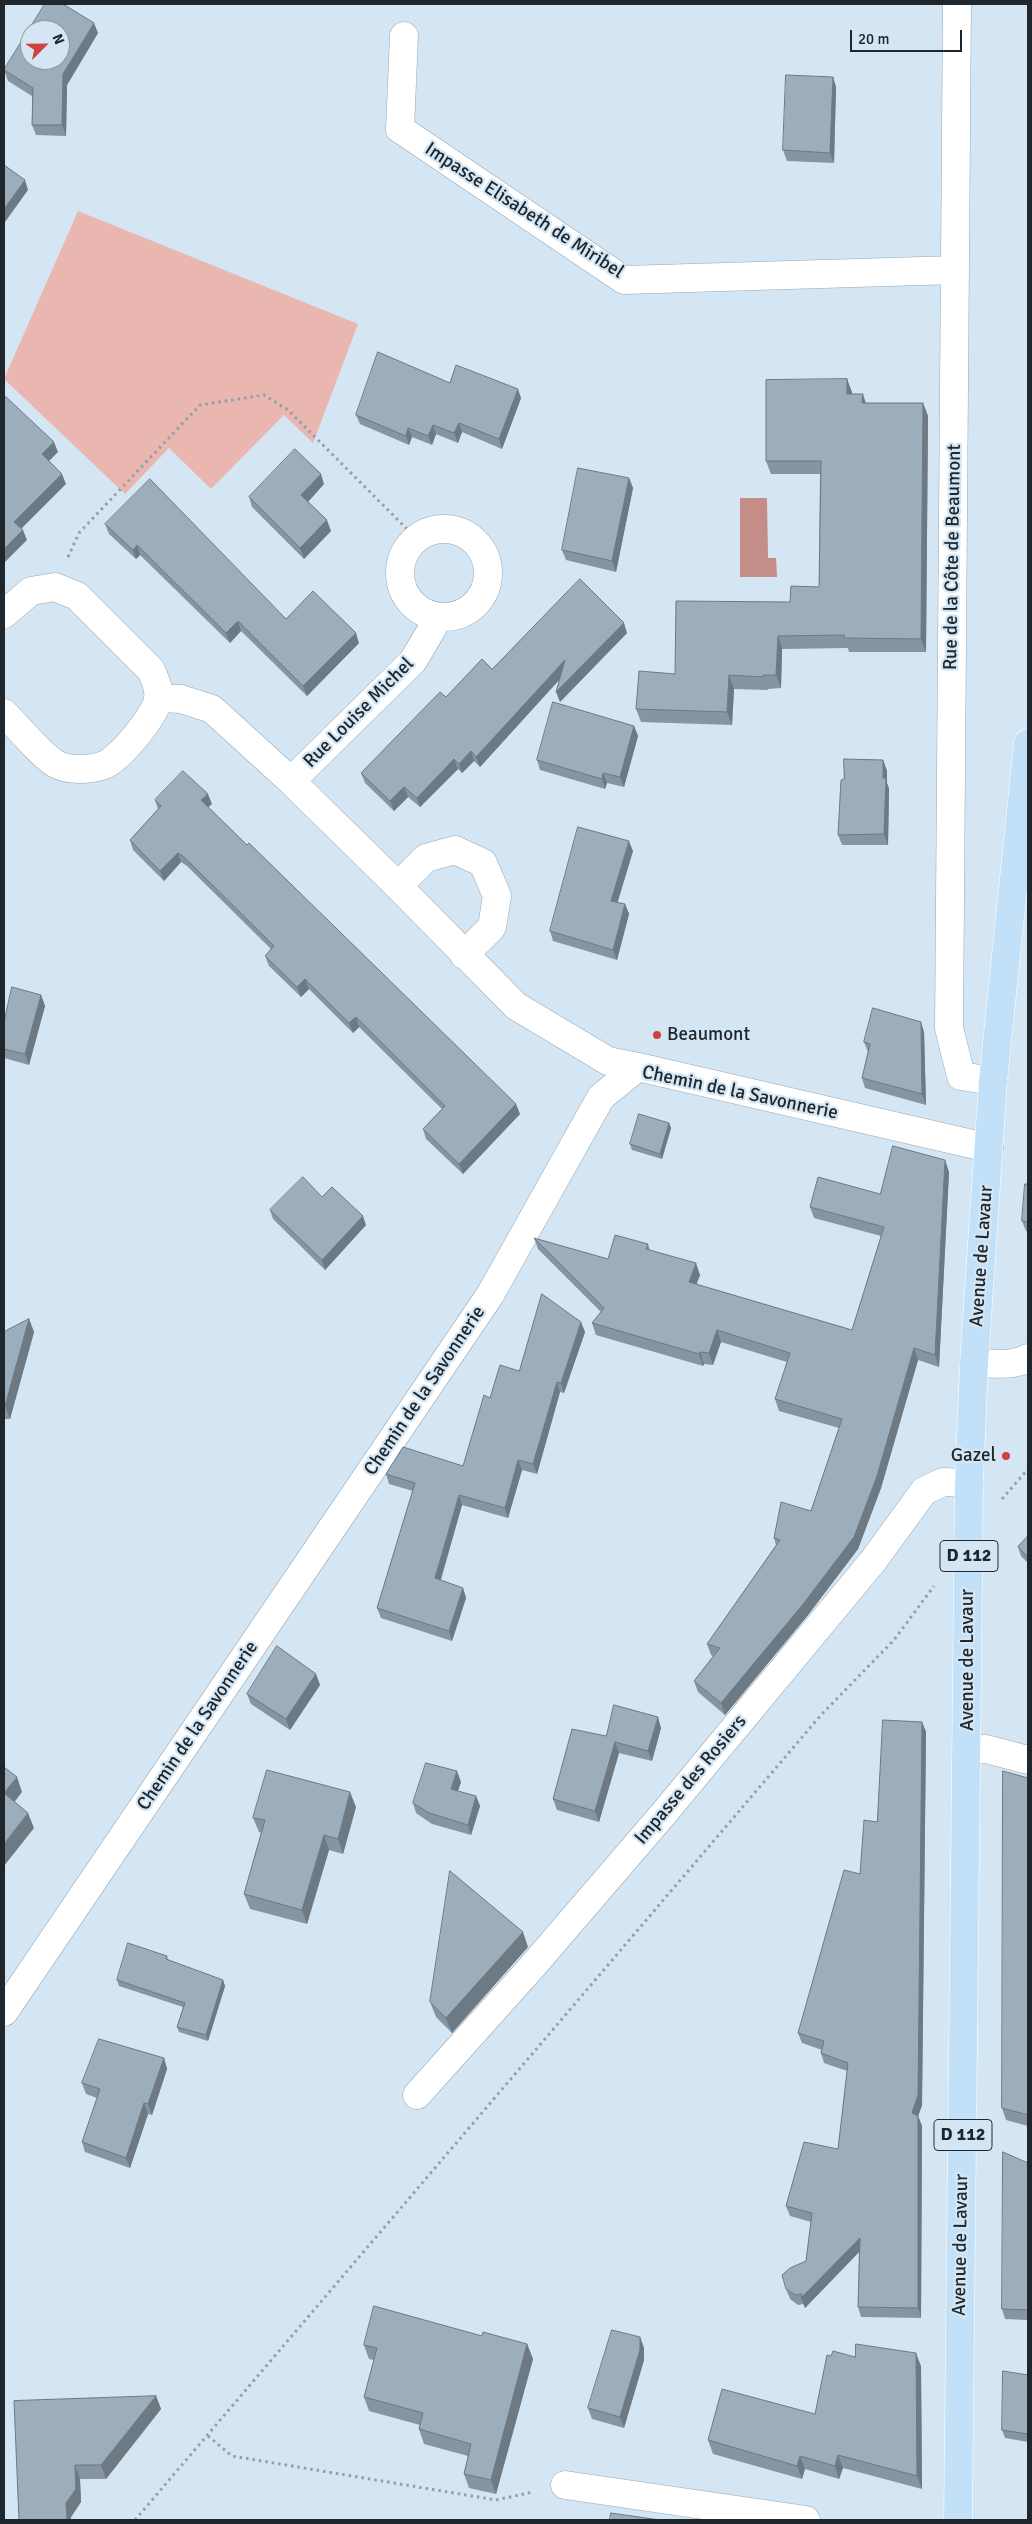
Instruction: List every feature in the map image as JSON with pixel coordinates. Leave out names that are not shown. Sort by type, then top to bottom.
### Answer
[{"type":"main road","name":"Avenue de Lavaur","points":[[958,2520],[968,1750],[969,1483],[974,1363],[993,1081],[1028,743]]},
{"type":"street","name":"Rue de la Côte de Beaumont","points":[[957,4],[948,1028],[961,1076],[993,1081]]},
{"type":"street","name":"Impasse Elisabeth de Miribel","points":[[404,36],[400,129],[624,280],[955,270]]},
{"type":"street","points":[[443,528],[457,531],[470,537],[480,548],[487,561],[488,575],[485,590],[478,602],[467,612],[453,617],[438,618],[424,613],[412,604],[402,585],[400,563],[406,549],[416,538],[428,531],[443,528]]},
{"type":"street","points":[[4,614],[31,590],[55,587],[77,596],[151,670],[158,686],[159,698],[156,708],[146,725],[107,765],[91,769],[70,768],[55,764],[4,713]]},
{"type":"street","name":"Rue Louise Michel","points":[[291,781],[413,661],[438,618]]},
{"type":"street","name":"Rue Louise Michel","points":[[159,698],[181,699],[212,708],[291,781],[516,1006],[608,1061],[638,1067]]},
{"type":"street","points":[[398,886],[426,858],[455,850],[483,864],[497,896],[492,927],[464,955]]},
{"type":"street","name":"Chemin de la Savonnerie","points":[[4,2012],[490,1295],[601,1097],[638,1067],[989,1148]]},
{"type":"street","points":[[974,1363],[1010,1364],[1020,1363],[1028,1358]]},
{"type":"street","name":"Impasse des Rosiers","points":[[417,2095],[531,1968],[671,1805],[873,1561],[924,1492],[943,1482],[969,1483]]},
{"type":"street","points":[[968,1750],[986,1749],[1028,1760]]},
{"type":"street","points":[[565,2485],[806,2520]]},
{"type":"path","points":[[55,587],[78,533],[200,405],[264,395],[288,410],[416,538]]},
{"type":"path","points":[[969,1537],[1028,1469]]},
{"type":"path","points":[[135,2520],[815,1723],[894,1640],[935,1584]]},
{"type":"path","points":[[208,2436],[232,2456],[496,2500],[565,2485]]},
{"type":"shaded area","points":[[78,211],[358,324],[313,443],[284,415],[211,489],[169,448],[125,494],[4,379]]},
{"type":"shaded area","points":[[740,498],[767,498],[768,558],[776,558],[777,577],[740,577]]},
{"type":"building","points":[[45,4],[63,4],[94,23],[70,62],[70,20],[35,20]]},
{"type":"building","points":[[20,44],[20,70],[65,70],[63,74],[62,125],[32,125],[33,88],[4,70]]},
{"type":"building","points":[[786,75],[833,77],[830,153],[783,150]]},
{"type":"building","points":[[4,165],[25,180],[4,209]]},
{"type":"building","points":[[378,352],[450,383],[456,365],[518,389],[499,439],[459,423],[454,433],[433,425],[428,436],[408,428],[406,436],[356,415]]},
{"type":"building","points":[[847,379],[847,394],[863,394],[862,403],[923,403],[921,639],[844,638],[844,635],[778,636],[776,675],[763,675],[763,677],[729,675],[727,712],[636,709],[639,671],[675,674],[676,601],[790,602],[791,586],[819,587],[821,461],[766,461],[766,380]]},
{"type":"building","points":[[4,395],[54,442],[42,454],[62,474],[14,522],[23,530],[4,549]]},
{"type":"building","points":[[295,449],[321,474],[301,495],[327,520],[300,548],[249,497]]},
{"type":"building","points":[[578,468],[629,478],[612,561],[562,550]]},
{"type":"building","points":[[150,479],[286,619],[313,591],[356,633],[303,686],[238,621],[226,633],[137,545],[133,550],[105,524]]},
{"type":"building","points":[[580,579],[624,623],[556,692],[565,660],[476,757],[471,751],[459,764],[454,759],[417,798],[404,787],[390,801],[361,773],[440,692],[446,697],[482,659],[492,669]]},
{"type":"building","points":[[553,702],[634,726],[620,777],[603,773],[602,779],[537,760]]},
{"type":"building","points":[[844,759],[883,760],[883,778],[886,778],[884,834],[838,835],[841,780],[844,779]]},
{"type":"building","points":[[183,771],[208,794],[201,800],[247,845],[249,843],[516,1104],[459,1164],[423,1129],[445,1106],[356,1017],[349,1023],[305,979],[297,987],[265,956],[274,946],[183,856],[178,853],[160,871],[130,840],[161,806],[155,800]]},
{"type":"building","points":[[578,827],[629,841],[611,901],[625,904],[613,950],[550,931]]},
{"type":"building","points":[[12,987],[41,995],[25,1054],[4,1049],[4,1023]]},
{"type":"building","points":[[873,1008],[921,1022],[922,1094],[862,1078],[870,1044],[864,1042]]},
{"type":"building","points":[[639,1114],[669,1123],[660,1154],[630,1144]]},
{"type":"building","points":[[893,1146],[945,1160],[935,1355],[914,1348],[877,1476],[854,1537],[804,1603],[721,1703],[694,1681],[720,1648],[707,1644],[780,1540],[774,1538],[781,1502],[811,1511],[842,1419],[775,1399],[790,1353],[717,1330],[709,1353],[700,1352],[699,1354],[592,1323],[604,1308],[534,1238],[608,1259],[615,1235],[648,1244],[646,1249],[696,1263],[689,1282],[852,1330],[884,1227],[810,1207],[818,1177],[880,1194]]},
{"type":"building","points":[[303,1177],[322,1197],[332,1187],[363,1216],[322,1260],[270,1210]]},
{"type":"building","points":[[1025,1184],[1028,1184],[1028,1222],[1022,1221]]},
{"type":"building","points":[[542,1294],[581,1322],[561,1383],[557,1382],[533,1464],[518,1460],[505,1508],[459,1495],[435,1578],[463,1588],[449,1631],[377,1608],[415,1483],[386,1474],[403,1447],[463,1466],[484,1395],[490,1398],[500,1365],[519,1371]]},
{"type":"building","points":[[29,1319],[5,1406],[4,1406],[4,1332]]},
{"type":"building","points":[[1028,1536],[1028,1557],[1018,1547]]},
{"type":"building","points":[[277,1646],[316,1674],[286,1719],[247,1694]]},
{"type":"building","points":[[614,1705],[658,1717],[648,1751],[615,1742],[595,1811],[553,1799],[572,1729],[606,1736]]},
{"type":"building","points":[[883,1720],[922,1722],[918,2095],[912,2113],[918,2116],[918,2308],[858,2307],[860,2238],[801,2298],[802,2294],[795,2295],[786,2289],[782,2275],[790,2268],[806,2261],[812,2213],[786,2206],[804,2142],[838,2149],[848,2063],[821,2053],[824,2041],[798,2033],[844,1870],[860,1874],[864,1820],[877,1822]]},
{"type":"building","points":[[426,1763],[457,1771],[451,1789],[476,1796],[468,1825],[429,1813],[413,1803]]},
{"type":"building","points":[[4,1767],[17,1777],[4,1793]]},
{"type":"building","points":[[267,1770],[350,1792],[338,1839],[324,1835],[302,1910],[244,1894],[265,1820],[253,1818]]},
{"type":"building","points":[[1003,1771],[1028,1778],[1028,2115],[1002,2108]]},
{"type":"building","points":[[4,1793],[28,1813],[4,1844]]},
{"type":"building","points":[[450,1871],[523,1932],[446,2018],[430,2002]]},
{"type":"building","points":[[128,1943],[167,1956],[166,1959],[223,1980],[206,2035],[177,2027],[185,2003],[117,1980]]},
{"type":"building","points":[[99,2039],[164,2058],[148,2104],[144,2103],[126,2158],[82,2142],[100,2089],[82,2083]]},
{"type":"building","points":[[1003,2152],[1028,2163],[1028,2310],[1002,2309]]},
{"type":"building","points":[[374,2306],[482,2336],[483,2332],[527,2344],[491,2480],[464,2474],[471,2444],[419,2429],[423,2413],[364,2397],[377,2348],[364,2345]]},
{"type":"building","points":[[612,2330],[640,2337],[640,2350],[620,2417],[588,2408]]},
{"type":"building","points":[[856,2344],[916,2353],[917,2476],[838,2455],[835,2466],[800,2456],[797,2466],[708,2440],[722,2389],[815,2414],[827,2355],[831,2356],[833,2351],[855,2357]]},
{"type":"building","points":[[1003,2371],[1028,2375],[1028,2434],[1002,2430]]},
{"type":"building","points":[[156,2396],[101,2465],[75,2465],[76,2489],[66,2503],[67,2520],[19,2520],[14,2401]]},
{"type":"building","points":[[611,2513],[660,2520],[610,2520]]},
{"type":"place","name":"Beaumont","points":[[657,1035]]},
{"type":"place","name":"Gazel","points":[[1006,1456]]}]
